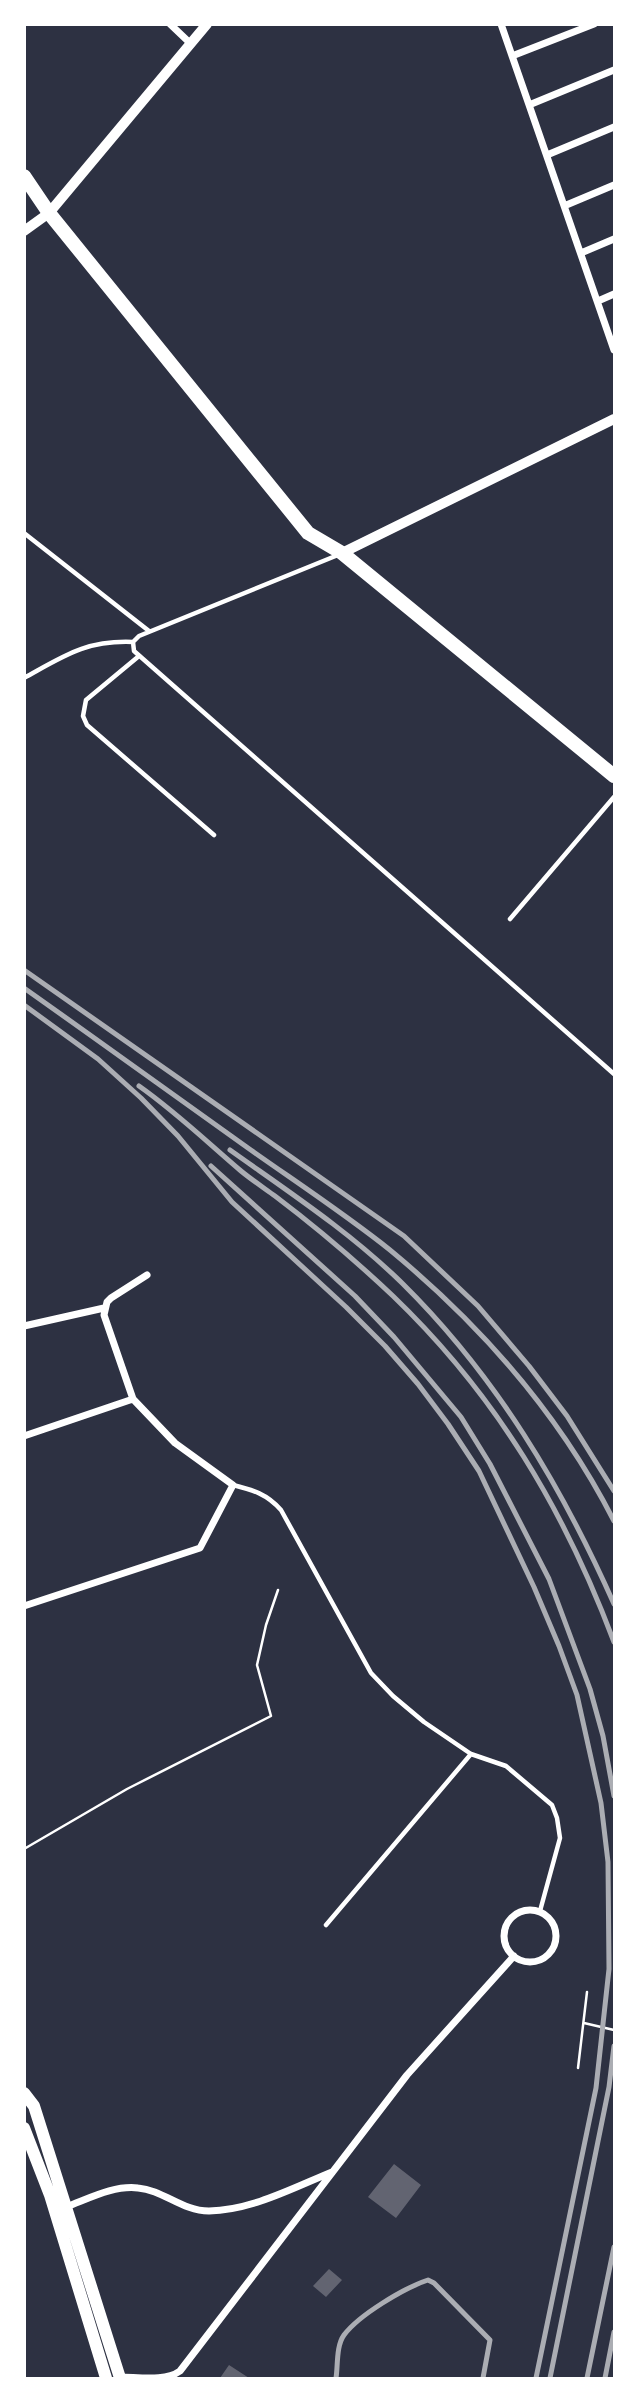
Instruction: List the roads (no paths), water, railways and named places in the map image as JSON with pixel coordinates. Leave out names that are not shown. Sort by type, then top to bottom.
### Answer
[{"type":"main road","points":[[24,176],[49,214],[308,533],[342,553],[614,776]]},
{"type":"main road","points":[[24,2092],[34,2106],[115,2378]]},
{"type":"main road","points":[[24,2128],[115,2378]]},
{"type":"street","points":[[170,24],[191,44]]},
{"type":"street","points":[[24,231],[49,214],[208,24]]},
{"type":"street","points":[[501,24],[614,350]]},
{"type":"street","points":[[512,56],[594,24]]},
{"type":"street","points":[[529,105],[614,70]]},
{"type":"street","points":[[547,155],[614,127]]},
{"type":"street","points":[[564,205],[614,185]]},
{"type":"street","points":[[581,253],[614,239]]},
{"type":"street","points":[[598,301],[614,294]]},
{"type":"street","points":[[342,553],[614,419]]},
{"type":"street","points":[[24,1606],[200,1548],[233,1485],[175,1443],[133,1399],[104,1315],[104,1308],[111,1298],[147,1275]]},
{"type":"street","points":[[24,1326],[104,1308]]},
{"type":"street","points":[[24,1436],[133,1399]]},
{"type":"street","points":[[525,1910],[540,1911],[553,1924],[555,1941],[552,1949],[546,1955],[530,1961],[514,1956],[505,1942],[506,1925],[517,1913],[525,1910]]},
{"type":"street","points":[[115,2378],[164,2378],[180,2371],[407,2075],[514,1956]]},
{"type":"street","points":[[66,2207],[118,2188],[140,2188],[191,2210],[242,2208],[332,2172]]},
{"type":"lane","points":[[24,533],[149,631]]},
{"type":"lane","points":[[24,678],[72,651],[108,641],[133,642],[149,631],[342,553]]},
{"type":"lane","points":[[133,642],[134,651],[139,656],[614,1074]]},
{"type":"lane","points":[[139,656],[86,700],[83,716],[87,725],[214,835]]},
{"type":"lane","points":[[510,919],[614,797]]},
{"type":"lane","points":[[233,1485],[263,1494],[281,1510],[371,1673],[393,1696],[471,1755],[506,1766],[552,1805],[560,1838],[540,1911]]},
{"type":"lane","points":[[326,1926],[471,1755]]},
{"type":"railway","points":[[24,970],[404,1236],[478,1306],[529,1366],[567,1416],[614,1491]]},
{"type":"railway","points":[[24,988],[356,1224],[424,1279],[487,1341],[544,1409],[593,1482],[614,1521]]},
{"type":"railway","points":[[24,1005],[98,1059],[141,1098],[178,1136],[232,1202],[346,1307],[418,1384],[479,1471],[559,1646],[577,1695],[601,1803],[608,1862],[609,1969],[596,2088],[536,2378]]},
{"type":"railway","points":[[139,1086],[350,1257],[393,1296],[464,1373],[495,1414],[549,1500],[573,1546],[614,1642]]},
{"type":"railway","points":[[230,1150],[319,1213],[382,1264],[436,1319],[496,1394],[523,1434],[572,1517],[614,1604]]},
{"type":"railway","points":[[211,1166],[355,1296],[394,1337],[461,1417],[490,1464],[549,1579],[590,1689],[603,1736],[614,1796]]},
{"type":"railway","points":[[550,2378],[609,2087],[614,2046]]},
{"type":"railway","points":[[587,2378],[614,2247]]},
{"type":"railway","points":[[336,2378],[340,2345],[351,2327],[383,2303],[428,2280],[490,2340],[483,2378]]},
{"type":"railway","points":[[605,2378],[614,2332]]}]
